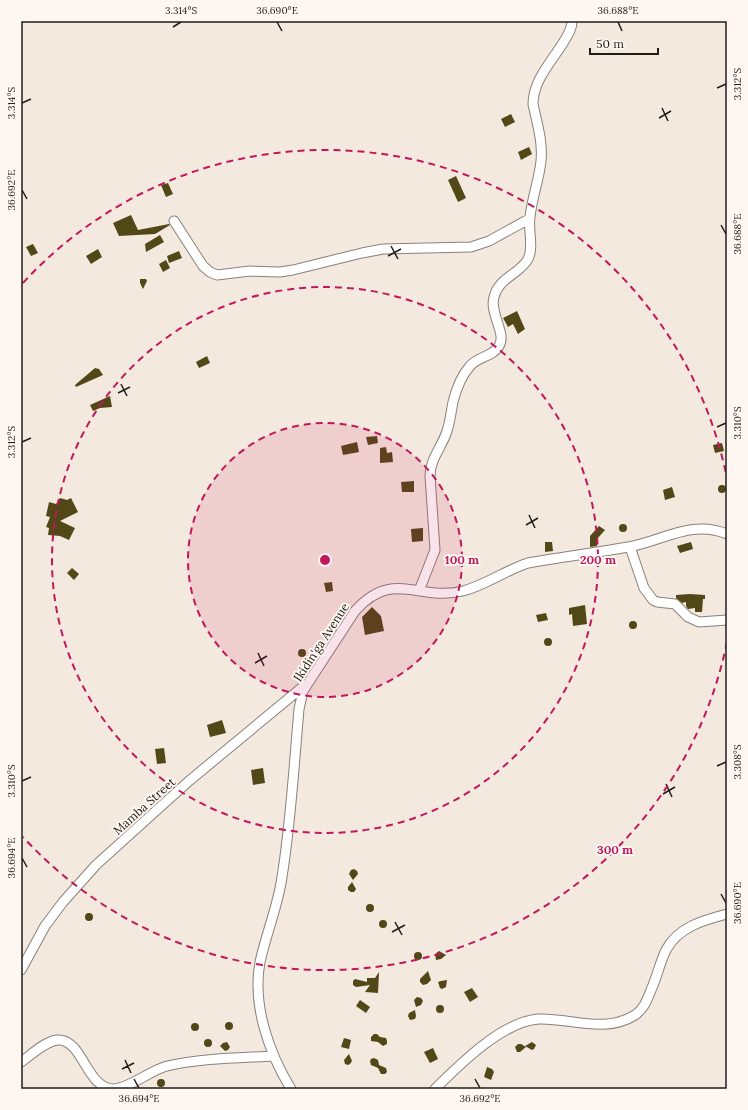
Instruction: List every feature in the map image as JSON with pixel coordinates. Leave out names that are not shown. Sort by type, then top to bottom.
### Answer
[{"type":"street","points":[[419,591],[435,550],[430,476],[431,465],[447,431],[455,396],[467,370],[476,360],[494,352],[500,345],[501,337],[493,310],[494,296],[498,287],[529,258],[529,219],[540,169],[541,152],[533,96],[538,81],[569,32],[572,21]]},
{"type":"street","points":[[174,221],[203,266],[210,272],[217,275],[250,271],[286,271],[382,249],[471,246],[489,240],[529,219]]},
{"type":"street","name":"Ikidin'ga Avenue","points":[[291,1089],[274,1056],[262,1017],[258,974],[282,879],[288,834],[301,699],[308,683],[362,602],[381,591],[391,588],[441,594],[454,593],[465,590],[528,563],[630,547],[687,530],[702,529],[727,534]]},
{"type":"street","points":[[630,547],[644,588],[653,600],[657,602],[675,604],[688,617],[698,622],[727,620]]},
{"type":"street","name":"Mamba Street","points":[[21,970],[45,926],[63,902],[96,866],[189,781],[308,683]]},
{"type":"street","points":[[434,1089],[470,1056],[494,1038],[515,1026],[539,1019],[589,1025],[615,1023],[637,1014],[645,1004],[666,950],[676,936],[690,926],[727,914]]},
{"type":"street","points":[[21,1062],[45,1045],[56,1040],[64,1040],[76,1050],[96,1081],[104,1087],[115,1089],[125,1086],[167,1066],[208,1060],[274,1056]]},
{"type":"building","points":[[511,114],[515,122],[505,127],[501,119]]},
{"type":"building","points":[[529,147],[532,154],[521,160],[518,152]]},
{"type":"building","points":[[456,176],[466,198],[458,202],[448,180]]},
{"type":"building","points":[[168,183],[173,194],[166,197],[161,185]]},
{"type":"building","points":[[131,215],[138,230],[170,225],[155,234],[119,236],[113,223]]},
{"type":"building","points":[[160,235],[164,242],[146,252],[145,244]]},
{"type":"building","points":[[33,244],[38,253],[31,256],[26,247]]},
{"type":"building","points":[[98,249],[102,257],[91,264],[86,256]]},
{"type":"building","points":[[179,251],[182,258],[169,263],[167,256]]},
{"type":"building","points":[[166,260],[170,268],[163,272],[159,264]]},
{"type":"building","points":[[140,279],[146,279],[147,281],[143,289],[140,283]]},
{"type":"building","points":[[517,311],[525,329],[518,334],[513,324],[508,327],[503,318]]},
{"type":"building","points":[[207,356],[210,363],[199,368],[196,362]]},
{"type":"building","points":[[95,368],[99,369],[103,375],[76,387],[75,385]]},
{"type":"building","points":[[110,396],[112,407],[100,408],[93,411],[90,405]]},
{"type":"building","points":[[377,436],[378,443],[368,445],[366,437]]},
{"type":"building","points":[[357,442],[359,452],[343,455],[341,446]]},
{"type":"building","points":[[722,443],[724,451],[715,453],[713,445]]},
{"type":"building","points":[[386,447],[387,453],[392,452],[393,462],[380,463],[380,448]]},
{"type":"building","points":[[414,481],[414,492],[402,492],[401,482]]},
{"type":"building","points":[[720,485],[724,485],[726,489],[724,493],[720,493],[718,491],[718,487]]},
{"type":"building","points":[[672,487],[675,497],[665,500],[663,490]]},
{"type":"building","points":[[60,498],[67,500],[71,498],[78,512],[60,521],[75,528],[69,540],[60,536],[48,535],[49,528],[46,527],[50,517],[46,516],[49,502],[56,504]]},
{"type":"building","points":[[621,524],[625,524],[627,528],[625,532],[621,532],[619,530],[619,526]]},
{"type":"building","points":[[599,526],[605,530],[597,539],[597,546],[590,547],[590,536]]},
{"type":"building","points":[[423,528],[423,541],[412,542],[411,529]]},
{"type":"building","points":[[545,542],[552,542],[553,551],[545,552]]},
{"type":"building","points":[[691,542],[693,549],[680,553],[677,546]]},
{"type":"building","points":[[72,568],[79,574],[74,580],[67,573]]},
{"type":"building","points":[[332,582],[333,591],[326,592],[324,583]]},
{"type":"building","points":[[676,595],[705,595],[705,599],[703,599],[702,612],[695,612],[695,608],[688,609],[686,602],[682,603],[676,598]]},
{"type":"building","points":[[585,605],[587,624],[573,626],[572,614],[569,615],[569,608]]},
{"type":"building","points":[[372,607],[381,616],[384,631],[365,635],[362,617]]},
{"type":"building","points":[[546,613],[548,620],[538,622],[536,615]]},
{"type":"building","points":[[631,621],[635,621],[637,625],[635,629],[631,629],[629,627],[629,623]]},
{"type":"building","points":[[546,638],[550,638],[552,642],[550,646],[546,646],[544,644],[544,640]]},
{"type":"building","points":[[300,649],[304,649],[306,653],[304,657],[300,657],[298,655],[298,651]]},
{"type":"building","points":[[222,720],[226,733],[210,737],[207,725]]},
{"type":"building","points":[[164,748],[166,763],[157,764],[155,749]]},
{"type":"building","points":[[263,768],[265,783],[253,785],[251,770]]},
{"type":"building","points":[[354,869],[358,874],[353,880],[349,874],[351,870]]},
{"type":"building","points":[[352,882],[356,889],[354,892],[348,890],[348,887]]},
{"type":"building","points":[[368,904],[372,904],[374,908],[372,912],[368,912],[366,910],[366,906]]},
{"type":"building","points":[[87,913],[91,913],[93,917],[91,921],[87,921],[85,919],[85,915]]},
{"type":"building","points":[[381,920],[385,920],[387,924],[385,928],[381,928],[379,926],[379,922]]},
{"type":"building","points":[[439,951],[446,955],[441,959],[436,960],[435,954]]},
{"type":"building","points":[[416,952],[420,952],[422,956],[420,960],[416,960],[414,958],[414,954]]},
{"type":"building","points":[[428,971],[431,980],[427,984],[423,985],[420,982],[420,979]]},
{"type":"building","points":[[379,972],[378,993],[365,992],[370,985],[356,987],[353,985],[353,981],[355,979],[367,982],[367,978],[375,978]]},
{"type":"building","points":[[447,980],[446,987],[442,989],[440,988],[438,982]]},
{"type":"building","points":[[472,988],[478,997],[470,1002],[464,992]]},
{"type":"building","points":[[417,997],[421,998],[423,1001],[421,1005],[416,1007],[414,1000]]},
{"type":"building","points":[[360,1000],[370,1007],[366,1013],[356,1006]]},
{"type":"building","points":[[438,1005],[442,1005],[444,1009],[442,1013],[438,1013],[436,1011],[436,1007]]},
{"type":"building","points":[[415,1010],[415,1019],[410,1020],[408,1016],[409,1013]]},
{"type":"building","points":[[227,1022],[231,1022],[233,1026],[231,1030],[227,1030],[225,1028],[225,1024]]},
{"type":"building","points":[[193,1023],[197,1023],[199,1027],[197,1031],[193,1031],[191,1029],[191,1025]]},
{"type":"building","points":[[374,1034],[386,1038],[387,1044],[383,1046],[378,1042],[371,1041],[371,1037]]},
{"type":"building","points":[[344,1038],[351,1040],[349,1049],[341,1047]]},
{"type":"building","points":[[206,1039],[210,1039],[212,1043],[210,1047],[206,1047],[204,1045],[204,1041]]},
{"type":"building","points":[[227,1042],[230,1047],[225,1051],[220,1046]]},
{"type":"building","points":[[532,1042],[536,1045],[534,1049],[532,1050],[525,1046]]},
{"type":"building","points":[[518,1044],[526,1047],[520,1052],[517,1052],[515,1047]]},
{"type":"building","points":[[433,1048],[438,1059],[430,1063],[424,1052]]},
{"type":"building","points":[[349,1054],[352,1061],[348,1065],[345,1064],[344,1060]]},
{"type":"building","points":[[374,1058],[378,1060],[379,1065],[386,1068],[387,1072],[385,1074],[381,1074],[378,1068],[371,1065],[370,1061]]},
{"type":"building","points":[[487,1067],[492,1069],[494,1072],[491,1080],[484,1077]]},
{"type":"building","points":[[159,1079],[163,1079],[165,1083],[163,1087],[159,1087],[157,1085],[157,1081]]}]
